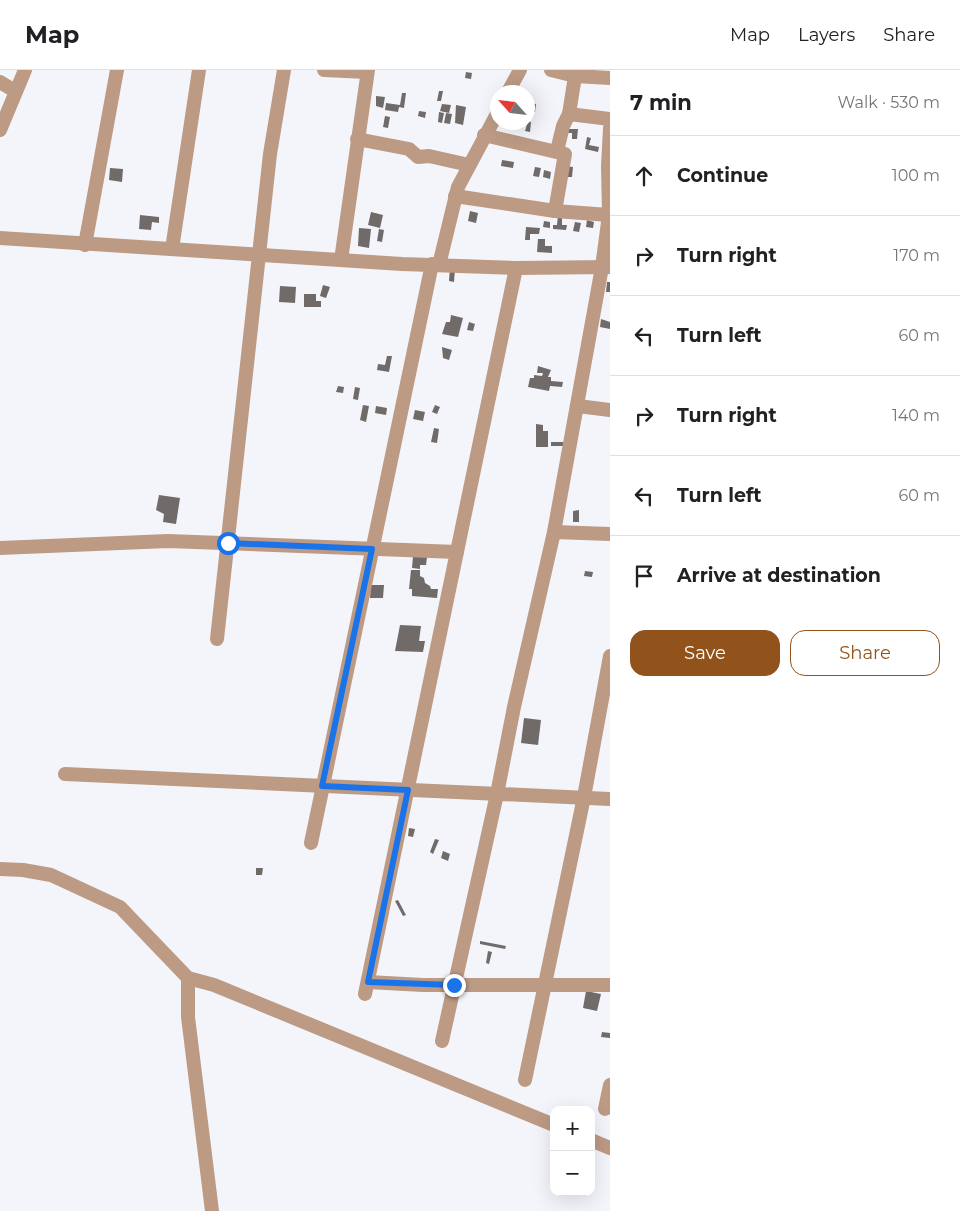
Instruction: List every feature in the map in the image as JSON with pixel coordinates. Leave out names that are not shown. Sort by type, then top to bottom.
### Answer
[{"type":"street","points":[[0,130],[25,70]]},
{"type":"street","points":[[85,245],[117,70]]},
{"type":"street","points":[[172,249],[199,70]]},
{"type":"street","points":[[218,639],[270,154],[284,70]]},
{"type":"street","points":[[324,70],[367,71],[341,260]]},
{"type":"street","points":[[512,85],[520,70]]},
{"type":"street","points":[[551,70],[610,78]]},
{"type":"street","points":[[557,151],[563,126],[570,114],[576,73]]},
{"type":"street","points":[[0,82],[15,91]]},
{"type":"street","points":[[570,114],[610,119]]},
{"type":"street","points":[[311,843],[372,549],[435,264],[455,196],[490,126]]},
{"type":"street","points":[[442,1040],[554,532],[606,267],[609,215],[610,128]]},
{"type":"street","points":[[484,136],[557,151],[565,156],[554,211]]},
{"type":"street","points":[[357,139],[409,150],[418,157],[429,156],[469,165]]},
{"type":"street","points":[[455,196],[554,211],[609,215]]},
{"type":"street","points":[[0,238],[85,245],[341,260],[516,268],[606,267]]},
{"type":"street","points":[[516,268],[367,988],[454,985],[610,985]]},
{"type":"street","points":[[578,406],[610,410]]},
{"type":"street","points":[[554,532],[610,534]]},
{"type":"street","points":[[0,548],[168,541],[457,552]]},
{"type":"street","points":[[525,1080],[584,797],[610,656]]},
{"type":"street","points":[[65,774],[610,799]]},
{"type":"street","points":[[0,869],[23,870],[51,875],[120,907],[188,978],[214,985],[550,1123]]},
{"type":"street","points":[[188,978],[188,1017],[212,1211]]},
{"type":"street","points":[[605,1109],[610,1085]]},
{"type":"street","points":[[595,1142],[610,1148]]},
{"type":"building","points":[[466,72],[472,73],[471,79],[465,78]]},
{"type":"building","points":[[439,91],[443,91],[441,101],[437,101]]},
{"type":"building","points":[[402,93],[406,93],[404,108],[399,107],[398,112],[385,110],[386,103],[400,105]]},
{"type":"building","points":[[376,96],[385,97],[383,108],[376,106]]},
{"type":"building","points":[[442,104],[451,105],[449,113],[440,111]]},
{"type":"building","points":[[456,105],[466,107],[463,125],[455,123]]},
{"type":"building","points":[[419,111],[426,112],[425,118],[418,116]]},
{"type":"building","points":[[439,112],[444,113],[442,123],[438,122]]},
{"type":"building","points":[[446,113],[452,114],[450,124],[444,123]]},
{"type":"building","points":[[385,116],[390,117],[388,128],[383,127]]},
{"type":"building","points":[[568,129],[578,129],[577,139],[572,139],[572,133],[568,133]]},
{"type":"building","points":[[587,137],[591,138],[589,145],[599,147],[598,152],[585,149]]},
{"type":"building","points":[[502,160],[514,162],[513,168],[501,166]]},
{"type":"building","points":[[565,166],[573,167],[572,177],[566,177]]},
{"type":"building","points":[[535,167],[541,168],[539,177],[533,176]]},
{"type":"building","points":[[110,168],[123,169],[122,182],[109,180]]},
{"type":"building","points":[[544,170],[551,172],[550,179],[543,177]]},
{"type":"building","points":[[470,211],[478,213],[476,223],[468,221]]},
{"type":"building","points":[[371,212],[383,215],[380,228],[368,225]]},
{"type":"building","points":[[140,215],[159,217],[159,223],[152,222],[151,230],[139,229]]},
{"type":"building","points":[[558,215],[562,215],[562,225],[567,225],[566,230],[553,229],[553,225],[557,225]]},
{"type":"building","points":[[587,220],[594,222],[593,228],[586,227]]},
{"type":"building","points":[[544,221],[550,222],[550,228],[543,227]]},
{"type":"building","points":[[575,222],[581,223],[579,232],[573,231]]},
{"type":"building","points":[[526,227],[540,228],[539,234],[530,234],[530,240],[525,240]]},
{"type":"building","points":[[359,228],[371,229],[369,248],[358,246]]},
{"type":"building","points":[[379,229],[384,230],[382,242],[377,241]]},
{"type":"building","points":[[538,239],[545,239],[545,246],[552,246],[552,253],[537,252]]},
{"type":"building","points":[[450,268],[455,269],[454,282],[449,281]]},
{"type":"building","points":[[607,282],[610,282],[610,292],[606,292]]},
{"type":"building","points":[[323,285],[330,287],[326,298],[320,296]]},
{"type":"building","points":[[280,286],[296,287],[295,303],[279,302]]},
{"type":"building","points":[[304,294],[316,294],[316,301],[321,301],[321,307],[304,307]]},
{"type":"building","points":[[451,315],[463,318],[458,337],[442,334],[446,322],[450,322]]},
{"type":"building","points":[[601,319],[610,322],[610,329],[600,327]]},
{"type":"building","points":[[469,322],[475,324],[473,331],[467,330]]},
{"type":"building","points":[[442,347],[452,350],[449,360],[443,358]]},
{"type":"building","points":[[387,356],[392,356],[389,372],[377,370],[378,364],[385,365]]},
{"type":"building","points":[[538,366],[551,370],[548,377],[551,377],[551,381],[563,382],[562,387],[550,386],[549,391],[528,387],[530,378],[534,378],[534,375],[542,376],[543,373],[537,373]]},
{"type":"building","points":[[338,386],[344,387],[343,393],[336,392]]},
{"type":"building","points":[[355,387],[360,388],[358,400],[353,399]]},
{"type":"building","points":[[363,405],[369,406],[366,422],[360,420]]},
{"type":"building","points":[[435,405],[440,407],[437,414],[432,412]]},
{"type":"building","points":[[376,406],[387,408],[386,415],[375,413]]},
{"type":"building","points":[[415,410],[425,412],[423,421],[413,419]]},
{"type":"building","points":[[536,424],[543,425],[543,431],[548,431],[548,447],[536,447]]},
{"type":"building","points":[[434,428],[439,429],[437,443],[431,442]]},
{"type":"building","points":[[551,442],[563,442],[563,446],[551,446]]},
{"type":"building","points":[[159,495],[180,498],[176,524],[163,522],[164,514],[156,510]]},
{"type":"building","points":[[579,510],[579,522],[573,522],[573,511]]},
{"type":"building","points":[[413,556],[427,557],[426,565],[420,565],[420,569],[412,568]]},
{"type":"building","points":[[411,570],[420,570],[420,576],[424,578],[425,583],[431,589],[438,589],[437,598],[412,596],[412,589],[409,589]]},
{"type":"building","points":[[585,571],[593,572],[592,577],[584,576]]},
{"type":"building","points":[[371,585],[384,585],[383,598],[370,598]]},
{"type":"building","points":[[400,625],[421,626],[419,641],[425,641],[423,652],[395,651]]},
{"type":"building","points":[[524,718],[541,720],[538,745],[521,743]]},
{"type":"building","points":[[409,828],[415,829],[413,837],[408,836]]},
{"type":"building","points":[[435,839],[439,840],[433,854],[430,852]]},
{"type":"building","points":[[443,851],[450,854],[448,861],[441,858]]},
{"type":"building","points":[[256,868],[263,868],[262,875],[256,875]]},
{"type":"building","points":[[398,900],[406,915],[403,916],[395,901]]},
{"type":"building","points":[[480,941],[506,946],[505,949],[480,944]]},
{"type":"building","points":[[488,951],[492,952],[489,964],[486,963]]},
{"type":"building","points":[[586,991],[601,994],[597,1011],[583,1008]]},
{"type":"building","points":[[602,1032],[610,1033],[610,1038],[601,1037]]},
{"type":"route","points":[[228,543],[372,549],[322,786],[408,790],[368,982],[454,985]]}]
